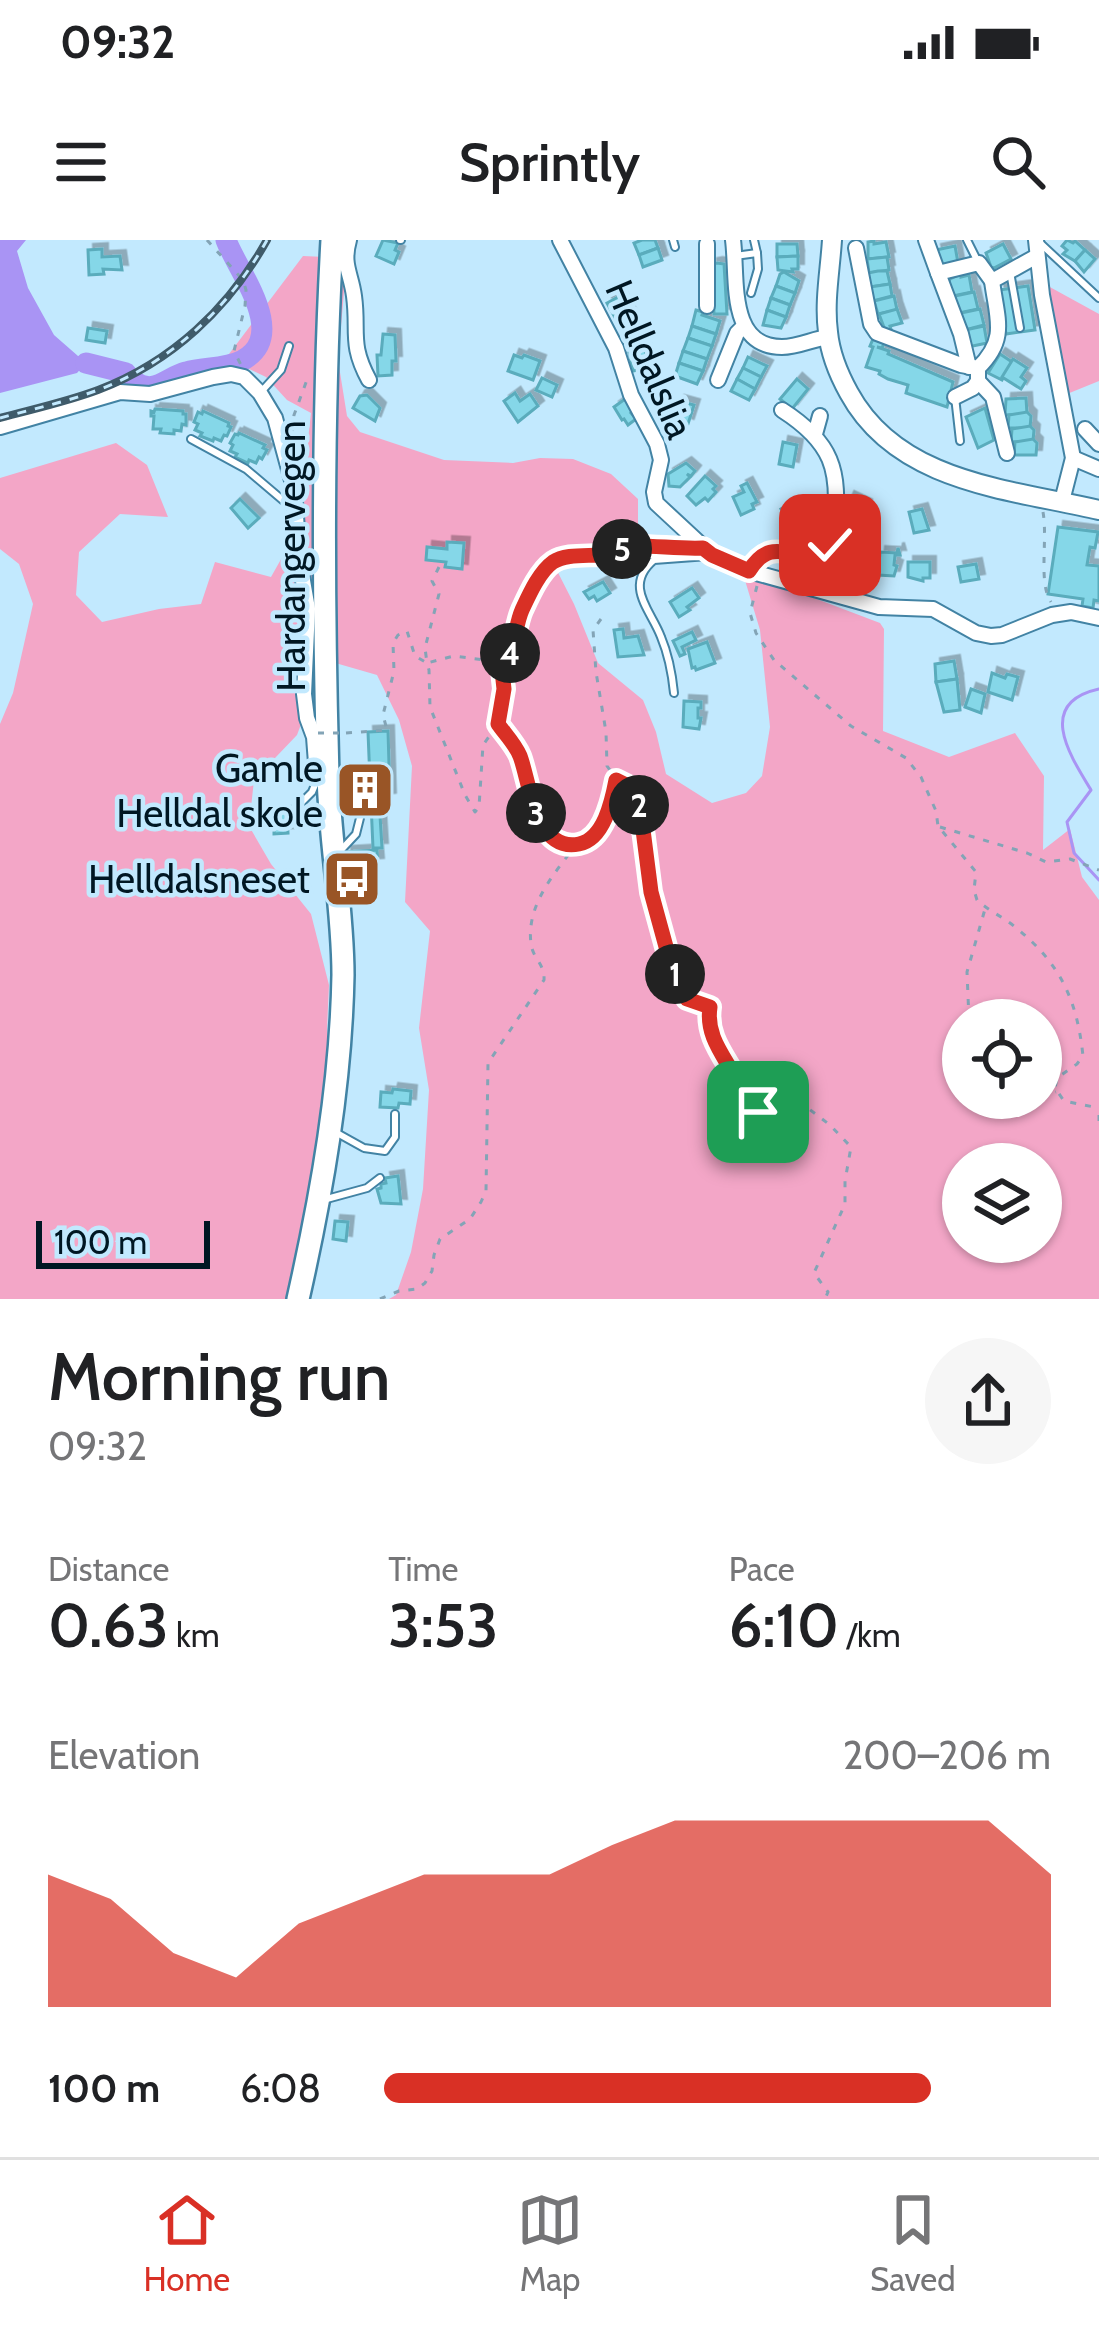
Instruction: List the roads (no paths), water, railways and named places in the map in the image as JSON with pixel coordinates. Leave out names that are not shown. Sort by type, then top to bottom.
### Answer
[{"type":"main road","name":"Hardangervegen","points":[[298,1299],[330,1129],[343,976],[327,694],[325,502],[332,240]]},
{"type":"main road","points":[[832,240],[829,338],[855,404],[877,431],[919,463],[951,475],[1099,510]]},
{"type":"street","points":[[349,240],[344,259],[353,290],[356,348],[370,380]]},
{"type":"street","name":"Helldalslia","points":[[560,240],[612,338],[631,395],[657,444],[661,460],[656,503],[708,552],[755,572],[879,607],[933,609],[991,637],[1052,615],[1071,612],[1099,618]]},
{"type":"street","points":[[926,240],[975,372],[993,397],[1007,453]]},
{"type":"street","points":[[707,306],[704,242],[734,246],[739,312],[753,338],[783,347],[829,338]]},
{"type":"street","points":[[992,281],[1036,246]]},
{"type":"street","points":[[1036,246],[1042,295],[1086,463]]},
{"type":"street","points":[[856,248],[878,333],[975,372]]},
{"type":"street","points":[[938,273],[979,263],[992,281],[999,338],[992,355],[975,372],[973,388],[955,398]]},
{"type":"street","points":[[718,380],[736,333],[743,327]]},
{"type":"street","points":[[0,427],[120,392],[150,394],[231,374],[244,377],[260,393],[281,434],[290,468],[308,609],[304,694],[317,776]]},
{"type":"street","points":[[782,410],[815,434],[826,451],[837,477],[835,527]]},
{"type":"street","points":[[815,434],[820,416]]},
{"type":"street","points":[[1061,501],[1099,446],[1084,430]]},
{"type":"street","points":[[304,694],[327,694]]},
{"type":"lane","points":[[751,293],[758,269],[754,240]]},
{"type":"lane","points":[[967,240],[979,263]]},
{"type":"lane","points":[[734,246],[757,253]]},
{"type":"lane","points":[[1036,246],[1099,298]]},
{"type":"lane","points":[[1010,271],[1020,328]]},
{"type":"lane","points":[[260,393],[281,370],[289,346]]},
{"type":"lane","points":[[955,398],[960,441]]},
{"type":"lane","points":[[191,440],[246,469],[296,512]]},
{"type":"lane","points":[[755,572],[759,556],[770,551],[807,556],[821,553],[837,536],[855,536]]},
{"type":"lane","points":[[497,661],[508,656],[537,581],[554,561],[635,546],[708,552]]},
{"type":"lane","name":"Helldalslia","points":[[674,693],[671,665],[641,598],[640,579],[654,560],[708,552]]},
{"type":"lane","points":[[291,813],[312,792],[317,776]]},
{"type":"lane","points":[[333,852],[346,848],[360,818]]},
{"type":"lane","points":[[330,1129],[364,1148],[385,1151],[395,1137],[395,1114]]},
{"type":"lane","points":[[319,1201],[367,1188],[380,1178]]},
{"type":"waterway","points":[[134,381],[154,386],[186,372],[236,363],[256,349],[261,319],[226,240]]},
{"type":"waterway","points":[[86,363],[126,373]]},
{"type":"waterway","points":[[1099,689],[1080,696],[1063,718],[1067,746],[1091,790],[1067,822],[1074,853],[1099,880]]},
{"type":"railway","points":[[0,418],[98,390],[150,364],[216,310],[267,240]]},
{"type":"place","name":"Gamle Helldal skole","points":[[365,790]]},
{"type":"place","name":"Helldalsneset","points":[[352,879]]}]
